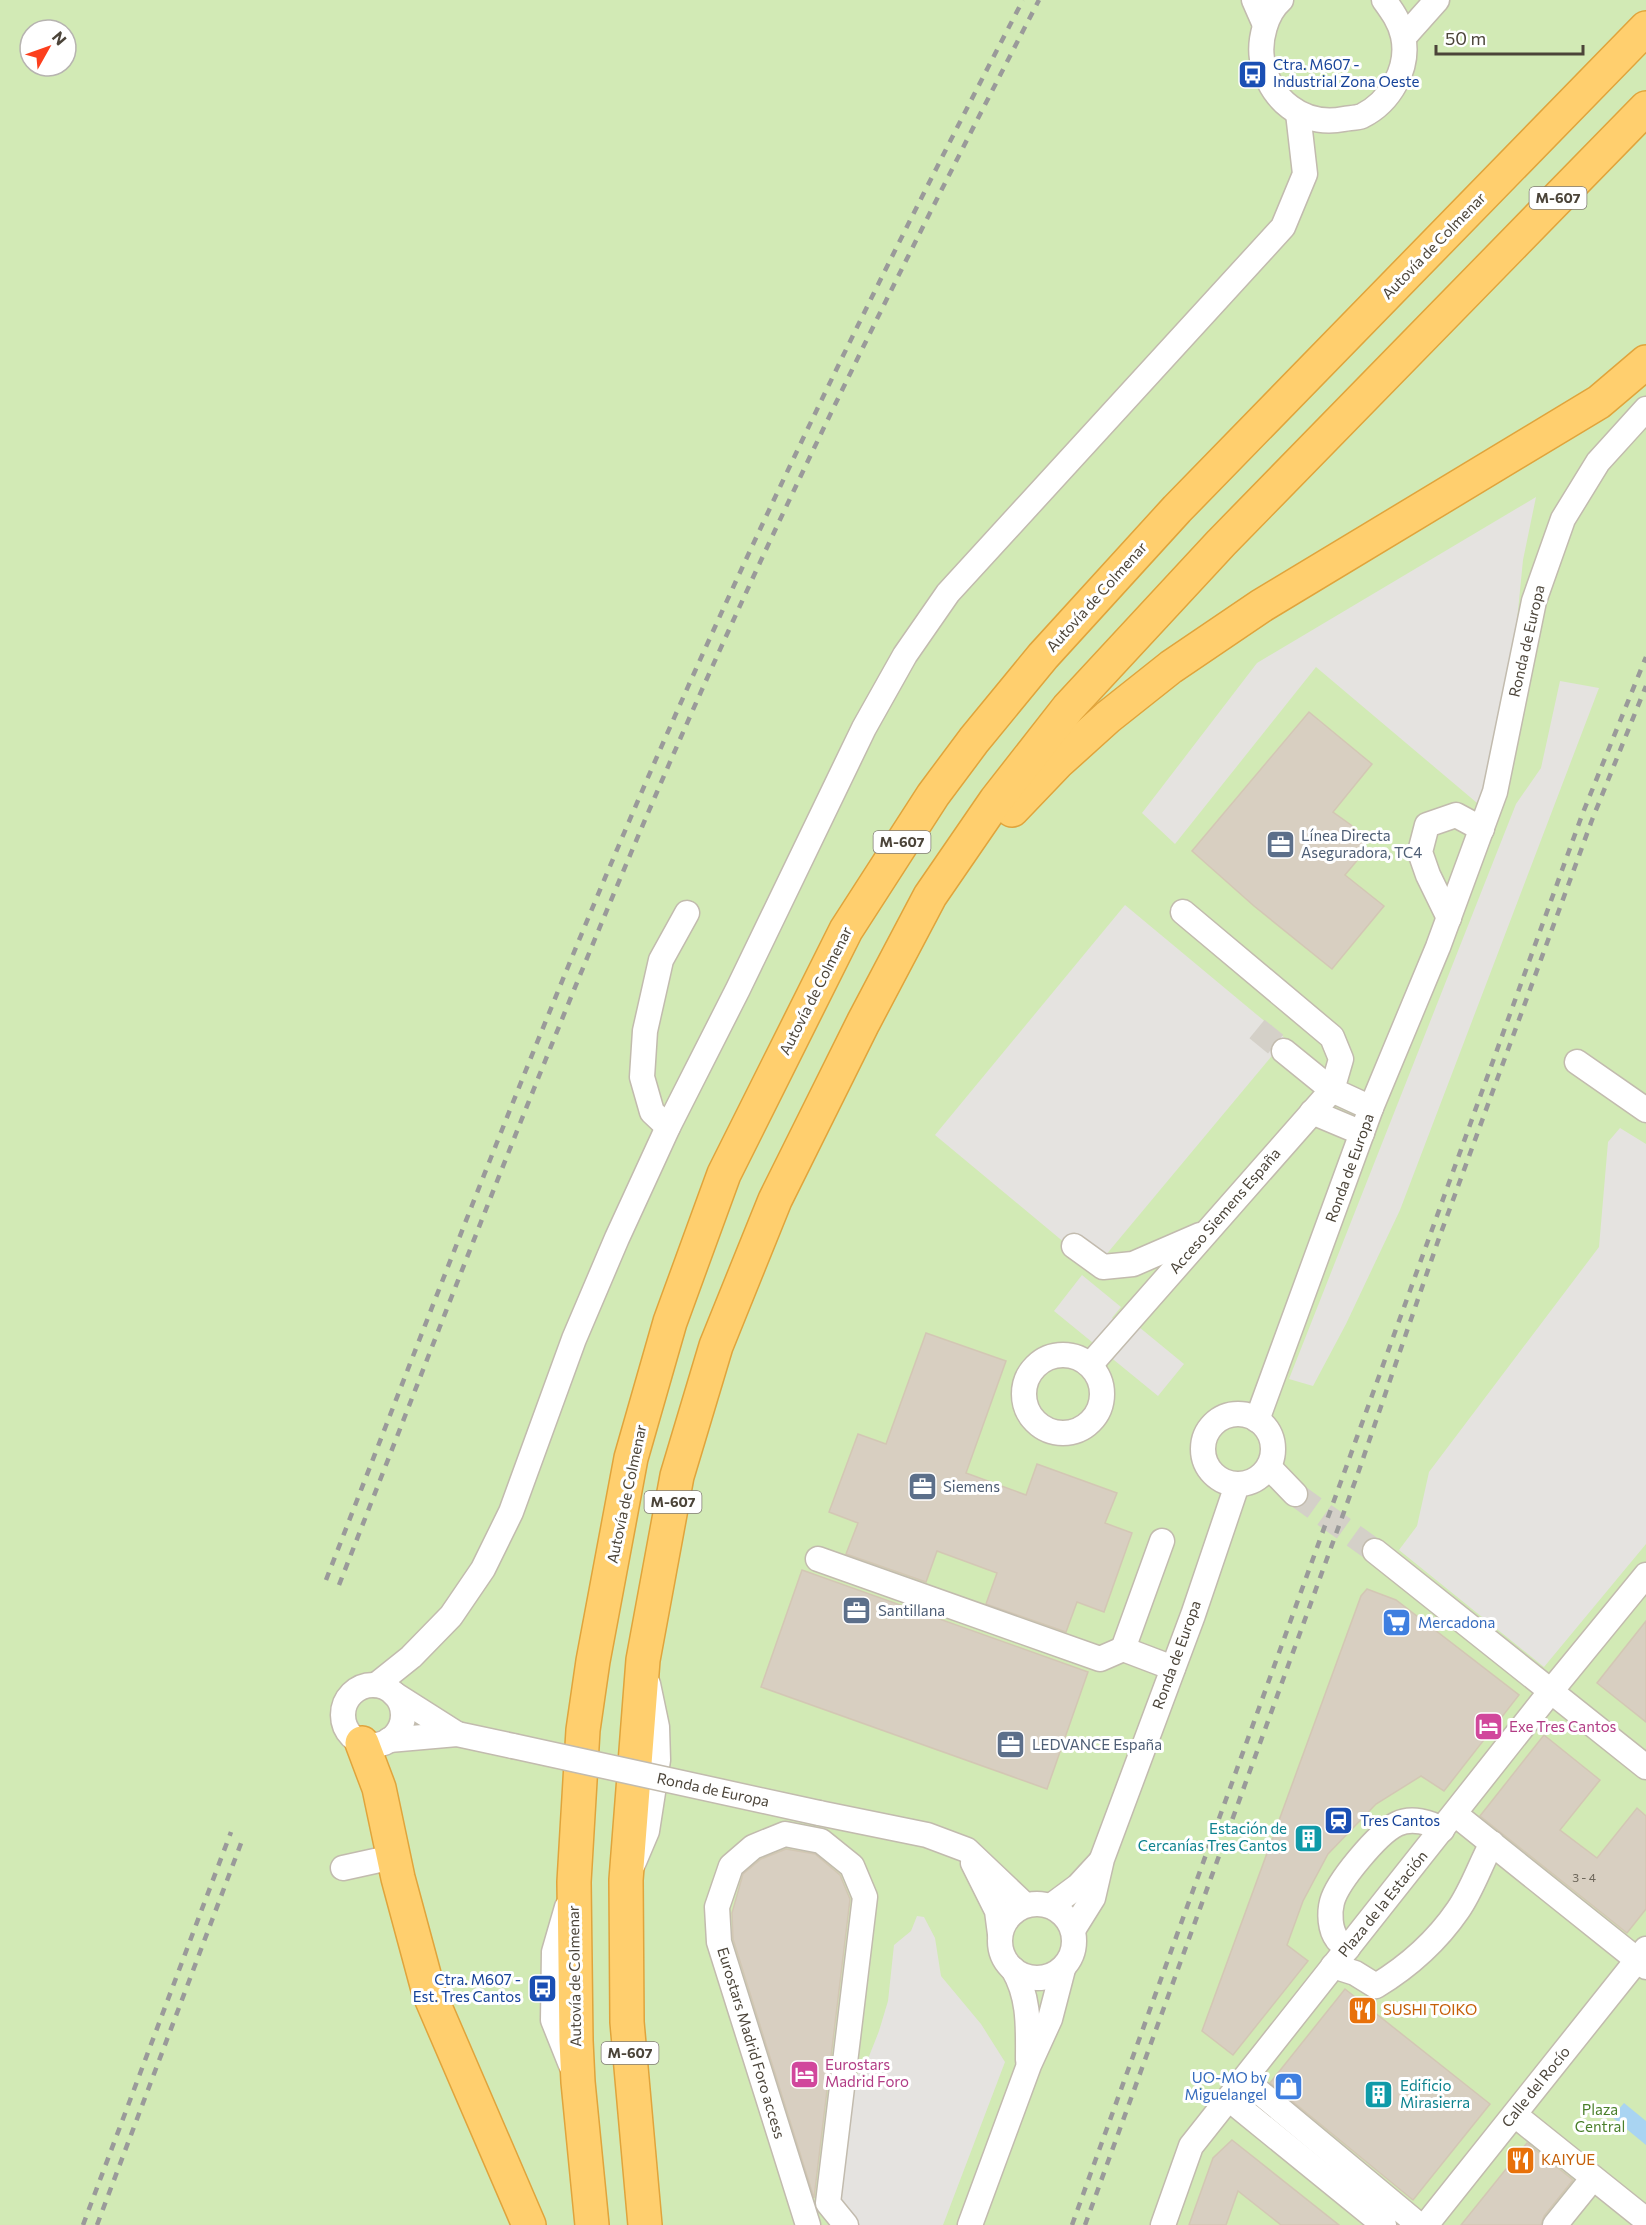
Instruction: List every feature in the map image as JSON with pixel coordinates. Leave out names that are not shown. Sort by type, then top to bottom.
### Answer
[{"type":"highway","name":"Autovía de Colmenar","points":[[592,2225],[578,2082],[574,1882],[583,1730],[593,1660],[631,1458],[667,1333],[724,1174],[846,930],[933,795],[974,740],[1043,656],[1177,509],[1646,28]]},
{"type":"highway","name":"M-607","points":[[645,2225],[627,2022],[626,1880],[643,1660],[677,1476],[716,1346],[774,1200],[930,896],[996,800],[1068,708],[1221,543],[1646,108]]},
{"type":"highway","points":[[888,974],[942,906],[1009,813],[1057,763],[1108,717],[1171,667],[1261,606],[1599,402],[1646,362]]},
{"type":"highway","points":[[376,1742],[379,1788],[393,1857],[429,1993],[529,2225]]},
{"type":"street","points":[[1254,0],[1265,25]]},
{"type":"street","points":[[1281,0],[1265,25],[1260,50],[1265,75],[1278,97],[1298,113],[1329,122],[1361,116],[1387,98],[1402,69],[1404,37],[1396,15],[1384,0]]},
{"type":"street","points":[[1404,37],[1437,0]]},
{"type":"street","points":[[385,1690],[411,1657],[451,1616],[483,1569],[511,1512],[579,1329],[617,1238],[668,1127],[738,989],[864,728],[905,655],[948,593],[1282,227],[1305,174],[1298,113]]},
{"type":"street","name":"Ronda de Europa","points":[[1257,1420],[1371,1108],[1449,918],[1495,792],[1534,601],[1563,519],[1598,462],[1646,409]]},
{"type":"street","points":[[1449,918],[1428,875],[1420,852],[1427,825],[1456,815],[1482,829]]},
{"type":"street","points":[[1428,875],[1462,882]]},
{"type":"street","points":[[1183,912],[1332,1037],[1341,1059],[1332,1090]]},
{"type":"street","points":[[668,1127],[652,1112],[642,1077],[645,1031],[661,960],[687,913]]},
{"type":"street","points":[[1284,1051],[1332,1090],[1371,1108]]},
{"type":"street","points":[[1577,1062],[1646,1110]]},
{"type":"street","name":"Acceso Siemens España","points":[[1090,1365],[1332,1090]]},
{"type":"street","points":[[1312,1112],[1362,1133]]},
{"type":"street","points":[[1074,1246],[1103,1267],[1133,1264],[1206,1233]]},
{"type":"street","points":[[1235,1414],[1247,1415],[1257,1420],[1271,1436],[1273,1457],[1269,1467],[1255,1480],[1237,1485],[1225,1482],[1207,1467],[1203,1456],[1203,1444],[1207,1433],[1224,1417],[1235,1414]]},
{"type":"street","points":[[1269,1467],[1295,1494]]},
{"type":"street","name":"Ronda de Europa","points":[[1073,1930],[1093,1898],[1102,1859],[1173,1668],[1237,1485]]},
{"type":"street","points":[[1123,1649],[1162,1541]]},
{"type":"street","points":[[1375,1551],[1646,1767]]},
{"type":"street","points":[[818,1559],[1100,1659],[1123,1649],[1173,1668]]},
{"type":"street","name":"Plaza de la Estación","points":[[1163,2225],[1191,2146],[1551,1691],[1646,1575]]},
{"type":"street","points":[[364,1686],[385,1690],[400,1703],[402,1724],[397,1733],[376,1742],[348,1732],[343,1722],[343,1710],[354,1691],[364,1686]]},
{"type":"street","name":"Ronda de Europa","points":[[385,1690],[457,1734]]},
{"type":"street","name":"Ronda de Europa","points":[[376,1742],[457,1734],[927,1835],[967,1850],[1025,1905]]},
{"type":"street","points":[[1340,1957],[1332,1926],[1332,1900],[1342,1882],[1363,1855],[1383,1834],[1405,1821],[1433,1824],[1449,1822],[1492,1843],[1643,1959]]},
{"type":"street","name":"Eurostars Madrid Foro access","points":[[808,2225],[719,1942],[717,1907],[731,1866],[753,1847],[785,1834],[821,1841],[852,1866],[865,1897],[828,2203],[846,2225]]},
{"type":"street","name":"Plaza de la Estación","points":[[1340,1957],[1356,1973],[1376,1986],[1396,1974],[1431,1944],[1459,1909],[1492,1843]]},
{"type":"street","points":[[967,1850],[997,1911],[1000,1947],[1004,1959],[1022,1985],[1027,2013],[1029,2066]]},
{"type":"street","points":[[343,1868],[393,1857]]},
{"type":"street","name":"Ronda de Europa","points":[[1051,1906],[1078,1886],[1102,1859]]},
{"type":"street","points":[[970,2225],[1029,2066],[1050,2019],[1063,1969],[1074,1951],[1073,1930],[1061,1912],[1051,1906],[1038,1903],[1025,1905],[1009,1916],[1000,1934]]},
{"type":"street","name":"Calle del Rocío","points":[[1426,2225],[1643,1959]]},
{"type":"street","points":[[1012,1969],[1032,1978],[1054,1975],[1063,1969]]},
{"type":"street","points":[[1245,2080],[1419,2225]]},
{"type":"street","points":[[1229,2099],[1384,2225]]},
{"type":"street","points":[[1515,2115],[1646,2220]]},
{"type":"street","points":[[1556,2225],[1593,2178]]},
{"type":"green space","name":"Plaza Central","points":[[0,0],[1646,0],[1646,2225],[0,2225]]},
{"type":"shaded area","points":[[1536,497],[1523,560],[1514,651],[1483,808],[1316,667],[1175,844],[1142,813],[1257,663]]},
{"type":"shaded area","points":[[1560,681],[1599,688],[1400,1210],[1346,1324],[1313,1386],[1289,1379],[1516,804],[1541,768]]},
{"type":"shaded area","points":[[1125,905],[1286,1039],[1095,1268],[935,1135]]},
{"type":"shaded area","points":[[1620,1128],[1646,1144],[1646,1544],[1544,1667],[1399,1550],[1417,1526],[1429,1472],[1599,1247],[1608,1142]]},
{"type":"shaded area","points":[[1082,1275],[1121,1307],[1112,1318],[1116,1321],[1122,1313],[1184,1364],[1158,1396],[1054,1311]]},
{"type":"shaded area","points":[[917,1916],[924,1917],[935,1938],[941,1976],[981,2024],[1005,2062],[943,2225],[854,2225],[834,2201],[853,2079],[866,2064],[879,2031],[888,2001],[894,1945],[911,1931]]},
{"type":"water","points":[[1624,2103],[1646,2121],[1646,2145],[1612,2117]]},
{"type":"building","name":"Línea Directa Aseguradora, TC4","points":[[1309,712],[1372,764],[1333,812],[1351,825],[1363,839],[1360,857],[1345,875],[1384,906],[1332,969],[1254,906],[1192,851]]},
{"type":"building","name":"Siemens","points":[[926,1333],[1006,1361],[966,1473],[1026,1495],[1037,1464],[1117,1493],[1105,1523],[1132,1533],[1104,1612],[1077,1602],[1066,1632],[986,1604],[997,1573],[937,1551],[926,1582],[846,1554],[858,1523],[829,1512],[858,1434],[886,1444]]},
{"type":"building","points":[[802,1570],[1088,1672],[1047,1789],[761,1687]]},
{"type":"building","name":"Estación de Cercanías Tres Cantos","points":[[1367,1589],[1396,1600],[1519,1695],[1444,1791],[1421,1776],[1376,1804],[1328,1854],[1303,1901],[1287,1945],[1308,1961],[1233,2055],[1202,2031],[1361,1596]]},
{"type":"building","points":[[1646,1621],[1646,1722],[1597,1683]]},
{"type":"building","points":[[1544,1735],[1600,1780],[1560,1830],[1597,1858],[1637,1808],[1646,1816],[1646,1909],[1627,1933],[1480,1816]]},
{"type":"building","name":"Eurostars Madrid Foro","points":[[786,1849],[815,1854],[840,1875],[850,1899],[814,2198],[733,1939],[732,1913],[743,1874],[761,1859]]},
{"type":"building","name":"Edificio Mirasierra","points":[[1345,1989],[1490,2104],[1413,2200],[1270,2083]]},
{"type":"building","points":[[1232,2140],[1339,2225],[1281,2225],[1238,2191],[1226,2225],[1189,2225],[1213,2158]]},
{"type":"building","points":[[1527,2143],[1573,2180],[1544,2216],[1541,2225],[1461,2225]]},
{"type":"tunnel","points":[[1257,1029],[1284,1051]]},
{"type":"tunnel","points":[[1295,1494],[1375,1551]]},
{"type":"railway","points":[[326,1580],[522,1080],[646,782],[827,388],[1023,0]]},
{"type":"railway","points":[[339,1585],[574,989],[701,691],[841,393],[1039,0]]},
{"type":"railway","points":[[1072,2225],[1582,815],[1646,657]]},
{"type":"railway","points":[[1085,2225],[1357,1476],[1438,1241],[1592,820],[1646,686]]},
{"type":"railway","points":[[83,2225],[231,1832]]},
{"type":"railway","points":[[97,2225],[243,1838]]},
{"type":"place","name":"Ctra. M607 - Industrial Zona Oeste","points":[[1252,74]]},
{"type":"place","name":"Línea Directa Aseguradora, TC4","points":[[1280,845]]},
{"type":"place","name":"Siemens","points":[[922,1487]]},
{"type":"place","name":"Santillana","points":[[857,1611]]},
{"type":"place","name":"Mercadona","points":[[1397,1623]]},
{"type":"place","name":"Exe Tres Cantos","points":[[1488,1727]]},
{"type":"place","name":"LEDVANCE España","points":[[1011,1745]]},
{"type":"place","name":"Tres Cantos","points":[[1339,1821]]},
{"type":"place","name":"Estación de Cercanías Tres Cantos","points":[[1308,1838]]},
{"type":"place","name":"Ctra. M607 - Est. Tres Cantos","points":[[542,1989]]},
{"type":"place","name":"SUSHI TOIKO","points":[[1362,2010]]},
{"type":"place","name":"Eurostars Madrid Foro","points":[[804,2074]]},
{"type":"place","name":"UO-MO by Miguelangel","points":[[1288,2087]]},
{"type":"place","name":"Edificio Mirasierra","points":[[1379,2095]]},
{"type":"place","name":"KAIYUE","points":[[1520,2160]]}]
